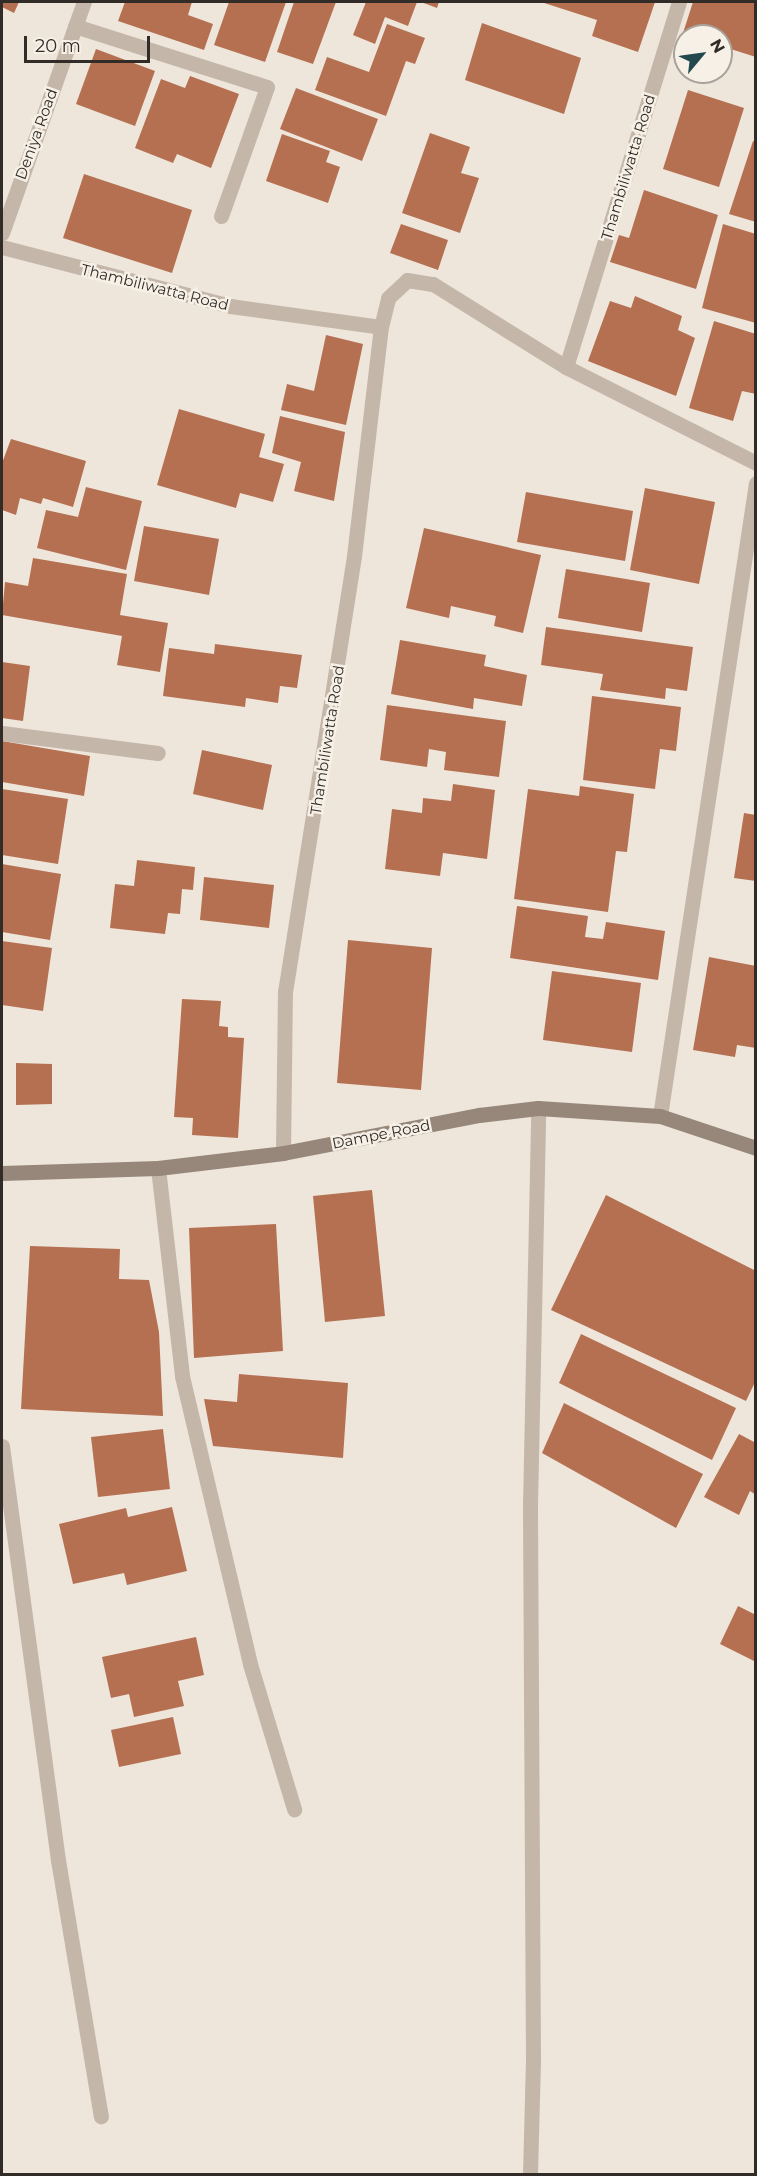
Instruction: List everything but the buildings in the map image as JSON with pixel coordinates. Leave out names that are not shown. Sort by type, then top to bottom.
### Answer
[{"type":"street","name":"Deniya Road","points":[[2,233],[6,203],[84,2]]},
{"type":"street","name":"Thambiliwatta Road","points":[[566,367],[679,2]]},
{"type":"street","points":[[75,26],[267,87],[221,216]]},
{"type":"street","name":"Thambiliwatta Road","points":[[2,248],[230,306],[381,327]]},
{"type":"street","name":"Thambiliwatta Road","points":[[283,1154],[285,992],[354,556],[381,327],[388,298],[407,280],[433,284],[566,367],[756,463]]},
{"type":"street","points":[[660,1116],[756,483]]},
{"type":"street","points":[[2,733],[158,753]]},
{"type":"street","points":[[530,2175],[530,1505],[538,1108]]},
{"type":"street","name":"Dampe Road","points":[[2,1173],[158,1168],[283,1154],[479,1115],[538,1108],[660,1116],[756,1148]]},
{"type":"street","points":[[158,1168],[182,1376],[250,1664],[294,1809]]},
{"type":"street","points":[[2,1446],[58,1860],[102,2116]]}]
